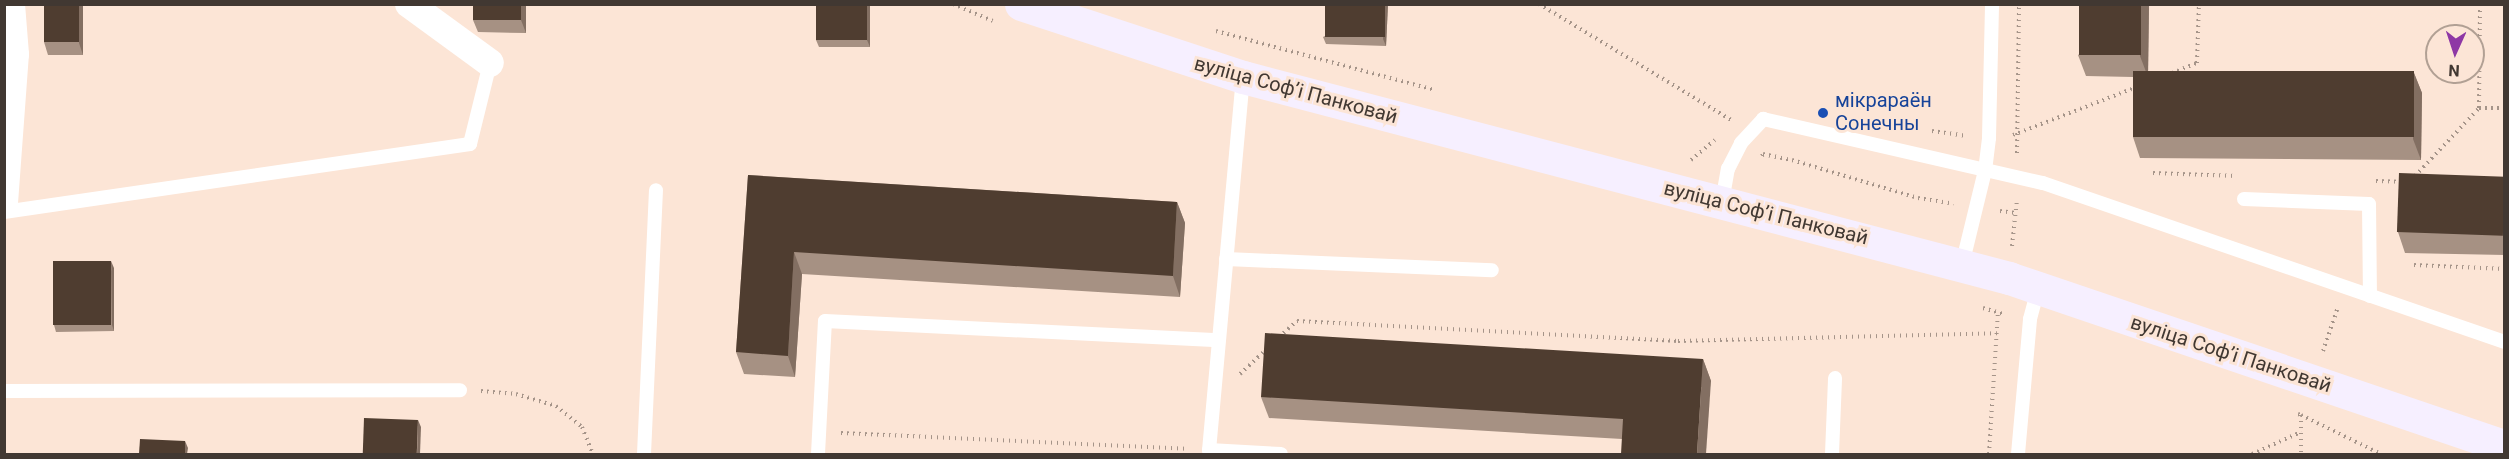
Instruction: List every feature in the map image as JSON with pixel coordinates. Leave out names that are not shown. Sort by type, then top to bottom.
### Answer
[{"type":"main road","name":"вуліца Софʼі Панковай","points":[[1021,4],[1243,77],[1962,265],[2505,446]]},
{"type":"street","points":[[4,203],[15,54],[11,4]]},
{"type":"street","points":[[409,4],[490,63]]},
{"type":"lane","points":[[1962,265],[1985,171],[1989,138],[1992,4]]},
{"type":"lane","points":[[4,212],[470,144],[490,63]]},
{"type":"lane","points":[[1243,77],[1209,452],[1281,454]]},
{"type":"lane","points":[[1722,202],[1728,169],[1741,143],[1762,118],[2043,183],[2505,342]]},
{"type":"lane","points":[[644,454],[656,190]]},
{"type":"lane","points":[[2244,199],[2369,204],[2370,296]]},
{"type":"lane","points":[[1226,259],[1492,270]]},
{"type":"lane","points":[[2018,454],[2030,319],[2038,289]]},
{"type":"lane","points":[[819,454],[825,321],[1219,340]]},
{"type":"lane","points":[[1832,454],[1835,378]]},
{"type":"lane","points":[[4,391],[460,390]]},
{"type":"path","points":[[1539,4],[1735,122],[1726,130]]},
{"type":"path","points":[[1681,158],[1751,177],[1763,154],[1792,160],[1918,198],[2016,213],[2019,4]]},
{"type":"path","points":[[2165,76],[2197,63],[2199,4]]},
{"type":"path","points":[[2409,182],[2479,108],[2480,4]]},
{"type":"path","points":[[1214,30],[1441,92]]},
{"type":"path","points":[[1928,131],[1989,138],[2017,135],[2144,84]]},
{"type":"path","points":[[2479,108],[2505,108]]},
{"type":"path","points":[[1692,160],[1718,137]]},
{"type":"path","points":[[2414,265],[2505,269]]},
{"type":"path","points":[[1989,454],[1998,313]]},
{"type":"path","points":[[1239,385],[1240,374],[1297,321],[1678,341],[1997,333]]},
{"type":"path","points":[[460,390],[516,394],[556,406],[582,427],[593,454]]},
{"type":"path","points":[[2301,415],[2301,454]]},
{"type":"path","points":[[820,432],[1209,452]]},
{"type":"path","points":[[2252,454],[2301,432]]},
{"type":"building","points":[[44,4],[79,4],[79,42],[44,42]]},
{"type":"building","points":[[473,4],[521,4],[521,20],[473,20]]},
{"type":"building","points":[[816,4],[867,4],[867,40],[816,40]]},
{"type":"building","points":[[1325,4],[1385,4],[1385,37],[1325,37]]},
{"type":"building","points":[[2079,4],[2141,4],[2141,55],[2079,55]]},
{"type":"building","points":[[2133,71],[2414,71],[2414,137],[2133,137]]},
{"type":"building","points":[[2399,173],[2504,177],[2503,236],[2397,232]]},
{"type":"building","points":[[748,175],[1177,202],[1173,276],[794,252],[788,356],[736,352]]},
{"type":"building","points":[[53,261],[111,261],[111,325],[53,325]]},
{"type":"building","points":[[1265,333],[1703,359],[1697,454],[1621,454],[1623,419],[1261,397]]},
{"type":"building","points":[[364,418],[418,420],[417,454],[363,454]]},
{"type":"building","points":[[140,439],[185,441],[185,454],[139,454]]},
{"type":"place","name":"мікрараён Сонечны","points":[[1823,113]]}]
